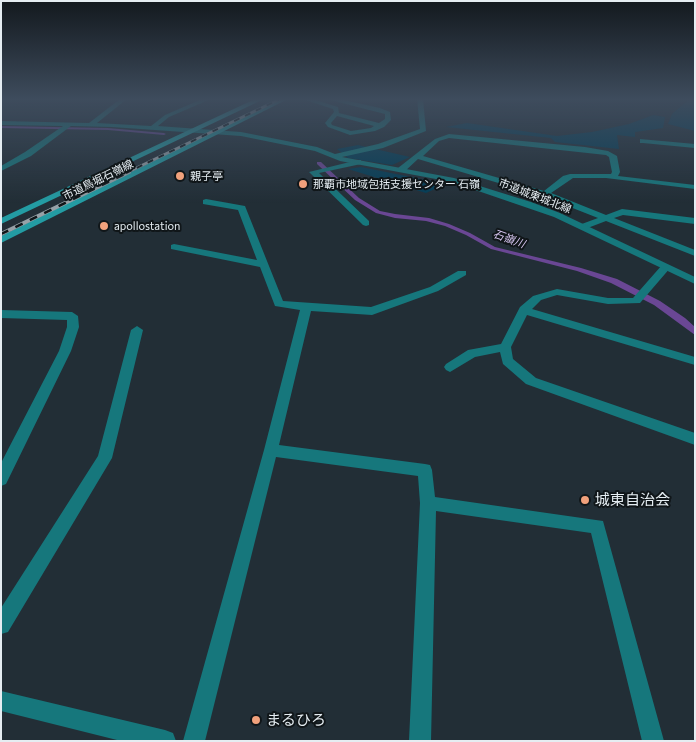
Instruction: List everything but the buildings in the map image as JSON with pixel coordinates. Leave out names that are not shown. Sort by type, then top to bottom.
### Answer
[{"type":"street","points":[[1,169],[28,154],[57,134]]},
{"type":"street","name":"市道鳥堀石嶺線","points":[[1,221],[189,134]]},
{"type":"street","name":"市道鳥堀石嶺線","points":[[1,240],[217,134]]},
{"type":"street","name":"市道城東城北線","points":[[235,134],[258,136],[318,149],[334,156],[358,162],[472,185],[528,204],[582,227],[695,281]]},
{"type":"street","points":[[334,156],[380,146],[414,134]]},
{"type":"street","points":[[401,170],[437,140],[449,136],[585,149],[608,153],[613,156],[616,172],[614,176],[609,178]]},
{"type":"street","points":[[643,141],[695,146]]},
{"type":"street","points":[[419,156],[545,194],[695,253]]},
{"type":"street","points":[[358,162],[313,172],[366,223]]},
{"type":"street","points":[[545,194],[566,178],[573,176],[695,187]]},
{"type":"street","points":[[206,202],[240,204],[279,304],[372,311],[434,289],[462,273]]},
{"type":"street","points":[[582,227],[622,212],[695,221]]},
{"type":"street","points":[[174,247],[265,265]]},
{"type":"street","points":[[666,267],[636,301],[608,301],[557,292],[537,298],[524,310],[505,347],[507,361],[531,381],[695,439]]},
{"type":"street","points":[[194,741],[271,450],[306,306]]},
{"type":"street","points":[[524,310],[695,361]]},
{"type":"street","points":[[1,314],[72,316],[73,327],[65,351],[1,479]]},
{"type":"street","points":[[1,626],[105,458],[137,330]]},
{"type":"street","points":[[450,368],[472,353],[505,347]]},
{"type":"street","points":[[271,450],[425,470],[428,504],[420,741]]},
{"type":"street","points":[[428,504],[598,526],[652,741]]},
{"type":"street","points":[[1,701],[165,741]]},
{"type":"shaded area","points":[[509,134],[541,134],[557,136],[578,134],[635,134],[635,137],[617,135],[619,149],[555,142],[551,138]]},
{"type":"shaded area","points":[[358,145],[410,157],[392,165],[348,158],[337,149]]},
{"type":"shaded area","points":[[361,167],[446,184],[426,193],[348,169]]},
{"type":"waterway","name":"石嶺川","points":[[160,134],[164,134]]},
{"type":"waterway","name":"石嶺川","points":[[319,163],[357,199],[378,212],[395,216],[427,219],[468,234],[493,248],[579,269],[614,281],[657,303],[682,320],[695,332]]},
{"type":"railway","points":[[126,173],[208,134]]},
{"type":"railway","points":[[1,234],[129,172]]},
{"type":"place","name":"親子亭","points":[[180,176]]},
{"type":"place","name":"那覇市地域包括支援センター 石嶺","points":[[303,184]]},
{"type":"place","name":"apollostation","points":[[104,226]]},
{"type":"place","name":"城東自治会","points":[[585,500]]},
{"type":"place","name":"まるひろ","points":[[256,720]]}]
